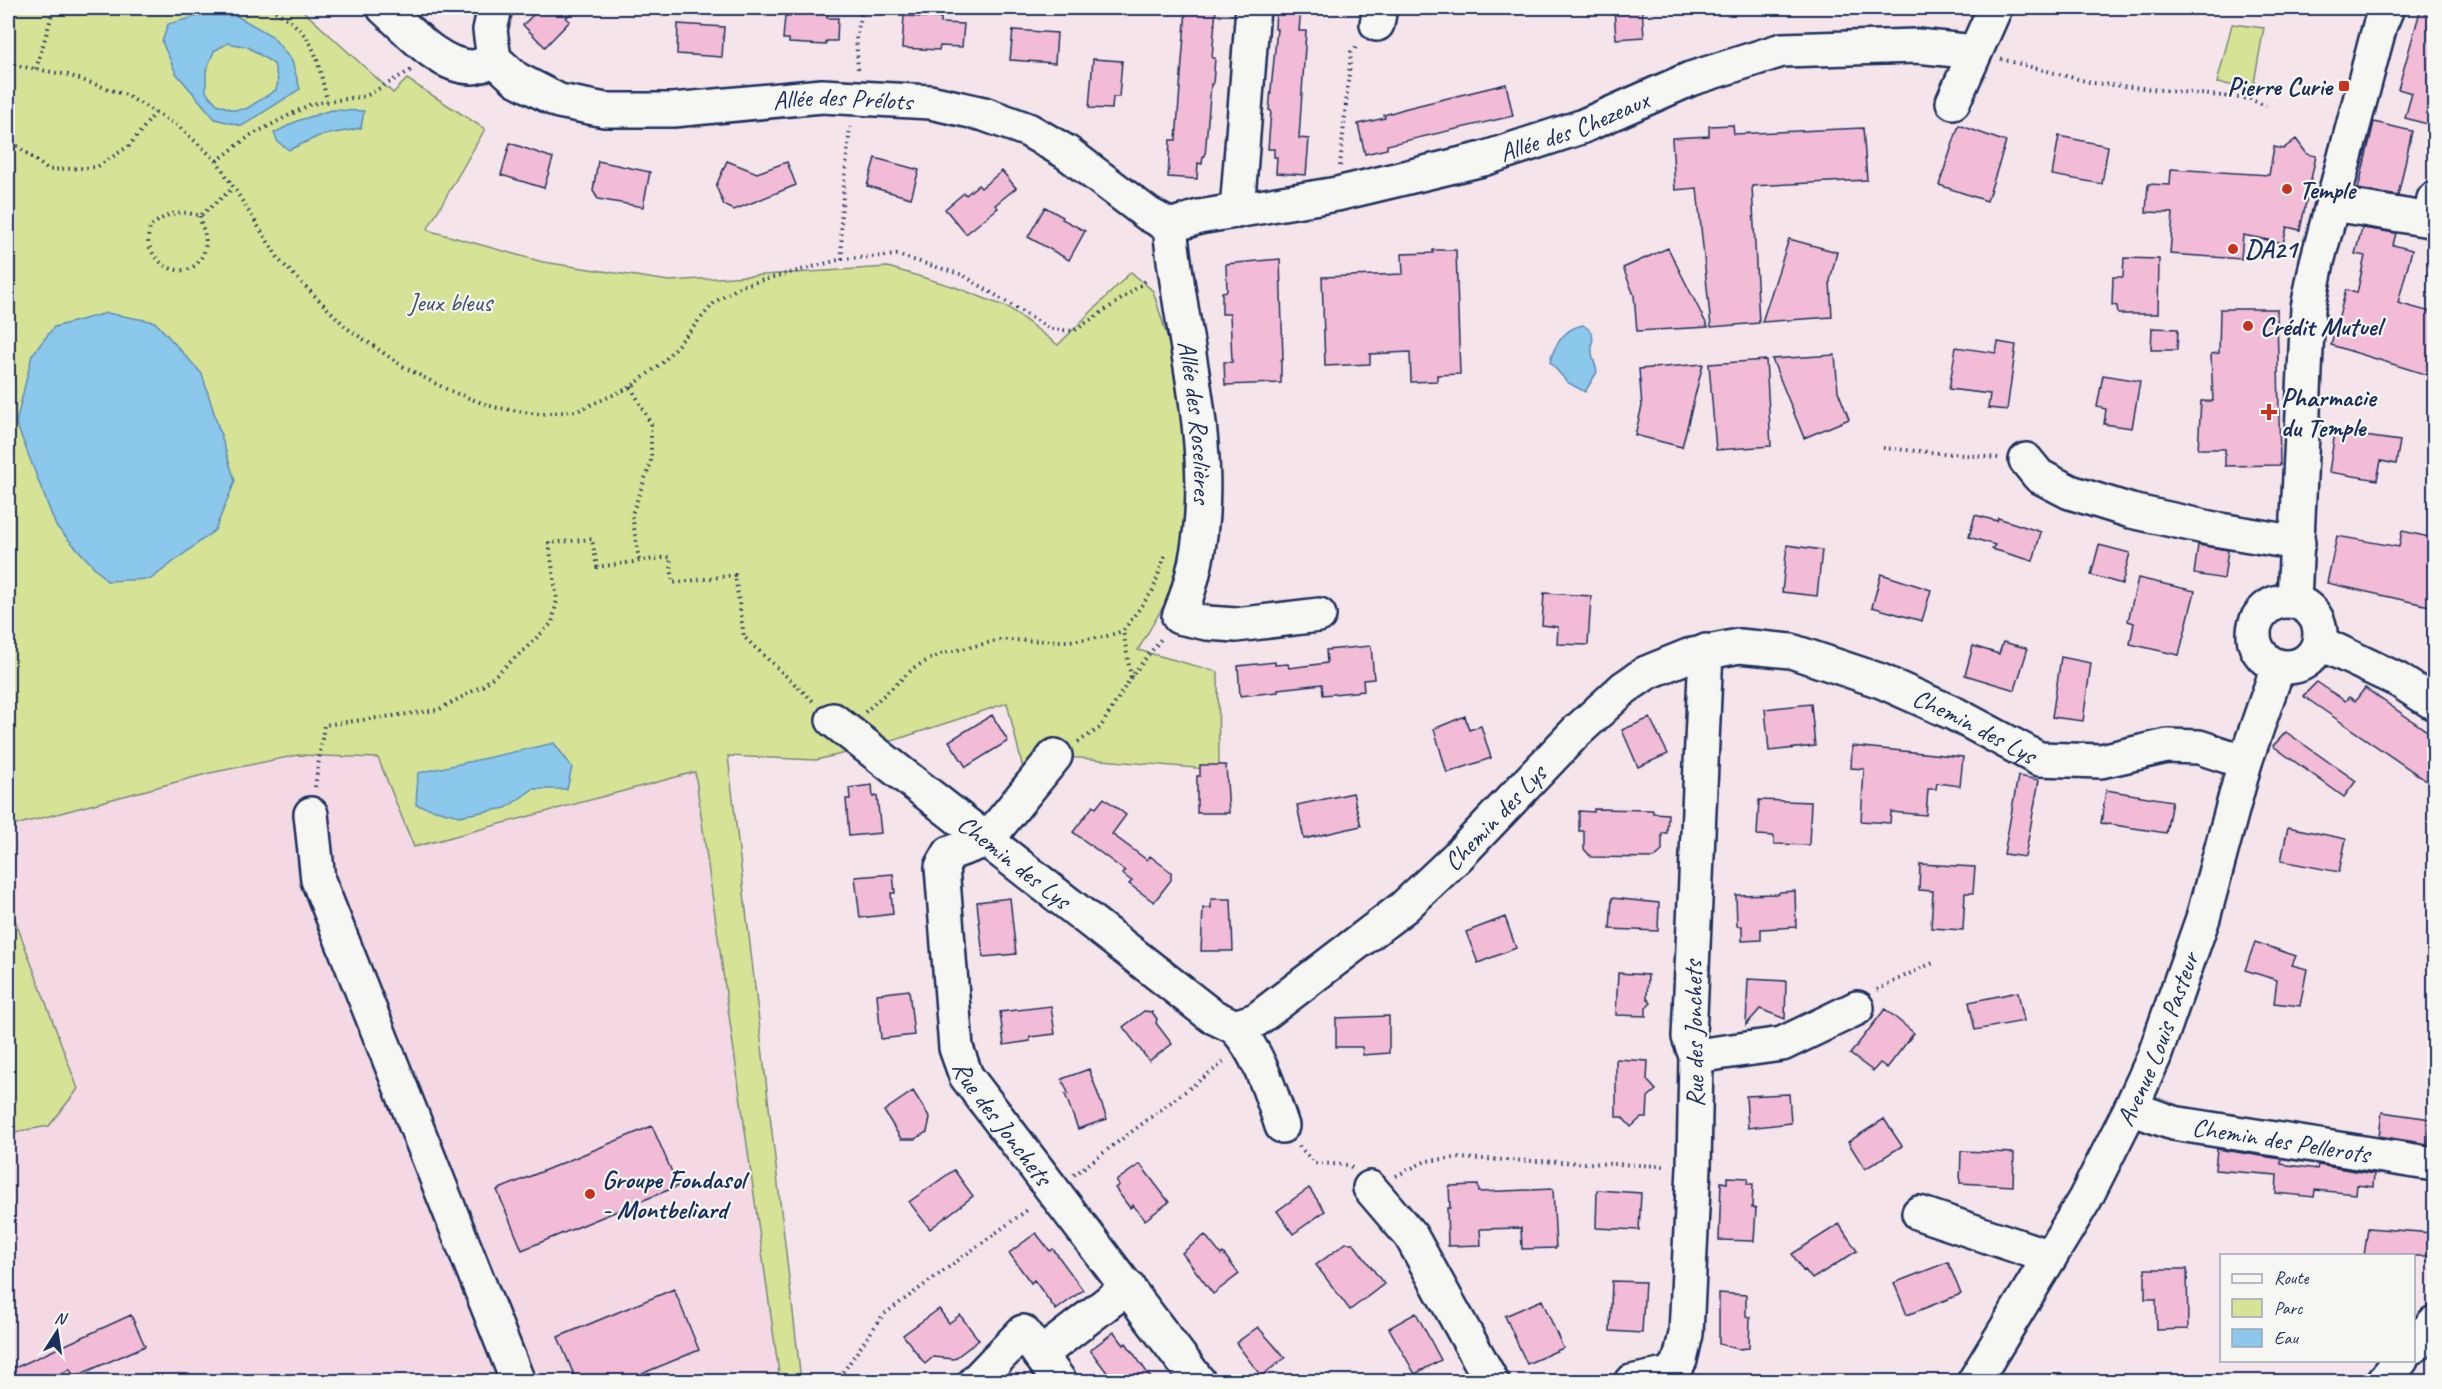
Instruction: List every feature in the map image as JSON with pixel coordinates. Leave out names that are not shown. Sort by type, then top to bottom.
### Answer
[{"type":"street","points":[[384,8],[433,52],[453,64],[474,68],[494,60],[490,30],[495,8]]},
{"type":"street","points":[[1237,211],[1253,8]]},
{"type":"street","points":[[1953,102],[1995,8]]},
{"type":"street","points":[[2294,601],[2308,308],[2316,261],[2380,25],[2387,8]]},
{"type":"street","name":"Allée des Chezeaux","points":[[1170,226],[1199,217],[1337,194],[1483,159],[1581,127],[1690,79],[1782,50],[1917,46],[1975,52]]},
{"type":"street","name":"Allée des Prélots","points":[[494,60],[516,79],[559,101],[605,110],[674,110],[822,96],[930,102],[1006,121],[1028,130],[1066,152],[1148,214],[1170,226]]},
{"type":"street","points":[[2333,204],[2430,220],[2434,199]]},
{"type":"street","name":"Allée des Roselières","points":[[1170,226],[1161,271],[1194,378],[1203,445],[1204,490],[1196,562],[1190,590],[1179,617]]},
{"type":"street","points":[[2026,460],[2039,476],[2070,492],[2131,511],[2214,529],[2298,543]]},
{"type":"street","points":[[2294,601],[2310,609],[2320,625],[2320,644],[2311,659],[2295,668],[2278,667],[2260,656],[2253,636],[2258,617],[2273,603],[2294,601]]},
{"type":"street","points":[[1179,617],[1208,623],[1236,625],[1319,615]]},
{"type":"street","points":[[2320,644],[2398,680],[2434,703]]},
{"type":"street","name":"Chemin des Lys","points":[[833,720],[1212,1016],[1242,1035],[1256,1020],[1404,908],[1458,856],[1575,733],[1624,688],[1646,674],[1706,651],[1739,646],[1791,651],[1836,664],[1955,714],[2039,759],[2101,761],[2167,746],[2199,747],[2245,762]]},
{"type":"street","name":"Rue des Jonchets","points":[[1631,1382],[1670,1374],[1680,1360],[1686,1334],[1694,1167],[1696,1056],[1689,1036],[1706,651]]},
{"type":"street","name":"Avenue Louis Pasteur","points":[[1974,1382],[2085,1199],[2132,1108],[2154,1057],[2203,918],[2245,762],[2278,667]]},
{"type":"street","points":[[987,840],[1055,756]]},
{"type":"street","points":[[311,813],[318,880],[518,1382]]},
{"type":"street","name":"Rue des Jonchets","points":[[987,840],[950,853],[942,867],[956,1048],[966,1076],[1199,1382]]},
{"type":"street","points":[[1696,1056],[1782,1044],[1857,1008]]},
{"type":"street","points":[[1242,1035],[1266,1079],[1282,1126]]},
{"type":"street","name":"Chemin des Pellerots","points":[[2132,1108],[2173,1123],[2434,1164]]},
{"type":"street","points":[[1370,1188],[1412,1236],[1492,1382]]},
{"type":"street","points":[[1919,1213],[2050,1257]]},
{"type":"street","points":[[1040,1355],[1128,1287]]},
{"type":"street","points":[[2415,1345],[2434,1323]]},
{"type":"street","points":[[975,1382],[1023,1332],[1060,1382]]},
{"type":"street","points":[[2383,1382],[2399,1362]]},
{"type":"path","points":[[36,69],[54,8]]},
{"type":"path","points":[[270,8],[301,28],[316,53],[327,101]]},
{"type":"path","points":[[842,259],[841,216],[853,96],[858,69],[856,36],[863,8]]},
{"type":"path","points":[[1337,194],[1351,52],[1378,16]]},
{"type":"path","points":[[217,162],[251,135],[311,104],[366,96],[420,65],[433,52]]},
{"type":"path","points":[[1975,52],[2093,82],[2250,99],[2266,106]]},
{"type":"path","points":[[8,82],[9,64],[68,75],[126,94],[177,125],[217,162],[280,261],[347,328],[404,367],[450,391],[493,407],[537,414],[577,411],[631,387],[663,362],[715,302],[741,286],[842,259],[897,255],[963,275],[1050,329],[1074,331],[1161,271]]},
{"type":"path","points":[[8,125],[10,140],[48,170],[97,167],[129,146],[156,112]]},
{"type":"path","points":[[200,216],[232,188]]},
{"type":"path","points":[[182,210],[200,216],[206,247],[196,264],[184,271],[172,270],[159,263],[148,244],[150,227],[163,217],[182,210]]},
{"type":"path","points":[[1150,290],[1161,271]]},
{"type":"path","points":[[631,387],[651,424],[651,462],[632,514],[639,561]]},
{"type":"path","points":[[1883,448],[2026,460]]},
{"type":"path","points":[[311,813],[324,725],[438,710],[484,685],[552,623],[557,600],[549,543],[592,539],[597,567],[670,557],[673,583],[735,575],[744,637],[833,720],[860,717],[915,667],[940,654],[1000,640],[1069,641],[1104,637],[1123,631],[1153,590],[1166,552]]},
{"type":"path","points":[[1055,756],[1100,728],[1131,677],[1179,617]]},
{"type":"path","points":[[1123,631],[1131,677]]},
{"type":"path","points":[[1857,1008],[1862,999],[1873,991],[1936,962]]},
{"type":"path","points":[[836,1382],[883,1315],[1053,1190],[1242,1035]]},
{"type":"path","points":[[1282,1126],[1314,1164],[1349,1165],[1370,1188],[1426,1161],[1455,1158],[1694,1167]]},
{"type":"shaded area","points":[[298,755],[378,758],[414,846],[695,771],[780,1381],[8,1381],[8,1133],[49,1125],[78,1089],[8,901],[8,827],[210,773]]},
{"type":"green space","name":"Jeux bleus","points":[[8,8],[300,8],[393,93],[407,79],[485,129],[427,230],[543,262],[669,281],[888,267],[955,287],[1009,308],[1058,345],[1131,272],[1153,291],[1187,400],[1191,476],[1184,554],[1168,598],[1138,650],[1218,672],[1219,770],[1055,756],[1027,785],[1007,703],[880,745],[816,760],[728,756],[801,1381],[780,1381],[695,772],[414,847],[378,758],[298,755],[210,773],[8,827]]},
{"type":"green space","points":[[2232,24],[2264,28],[2253,88],[2217,83]]},
{"type":"green space","points":[[8,901],[78,1089],[49,1126],[8,1133]]},
{"type":"water","points":[[202,15],[237,16],[272,36],[292,61],[300,89],[242,126],[215,119],[176,73],[162,42],[168,24]],"holes":[[[228,43],[248,47],[274,64],[278,81],[276,90],[246,109],[233,110],[217,104],[206,92],[206,71],[214,51]]]},
{"type":"water","points":[[331,110],[364,111],[361,128],[319,136],[289,150],[278,142],[274,133],[297,121]]},
{"type":"water","points":[[107,313],[155,322],[202,374],[235,481],[215,530],[151,579],[107,581],[56,526],[16,423],[32,355],[54,327]]},
{"type":"water","points":[[1583,325],[1588,328],[1593,337],[1592,354],[1597,372],[1585,392],[1567,382],[1550,362],[1561,338],[1571,330]]},
{"type":"water","points":[[554,743],[572,767],[567,789],[533,789],[506,808],[459,816],[416,805],[418,773]]},
{"type":"building","points":[[540,8],[576,8],[566,18],[570,21],[545,47],[523,25]]},
{"type":"building","points":[[1216,8],[1212,58],[1215,58],[1205,156],[1203,156],[1202,164],[1198,163],[1197,179],[1168,177],[1170,140],[1176,140],[1186,9]]},
{"type":"building","points":[[1276,8],[1301,8],[1299,31],[1306,31],[1299,138],[1309,139],[1306,175],[1276,173],[1277,157],[1274,157],[1274,149],[1268,149],[1271,111],[1269,110],[1277,29],[1275,29]]},
{"type":"building","points":[[1614,8],[1642,8],[1644,37],[1616,39]]},
{"type":"building","points":[[2421,8],[2434,8],[2434,126],[2405,118],[2412,93],[2398,89]]},
{"type":"building","points":[[790,12],[827,14],[827,18],[838,18],[837,41],[826,41],[826,45],[789,43],[789,39],[783,39],[785,16],[790,16]]},
{"type":"building","points":[[904,16],[941,18],[941,23],[964,24],[962,47],[940,46],[939,50],[902,48]]},
{"type":"building","points":[[678,24],[724,27],[722,57],[677,54]]},
{"type":"building","points":[[1013,30],[1057,33],[1055,63],[1010,60]]},
{"type":"building","points":[[1093,59],[1122,61],[1119,97],[1113,97],[1112,109],[1089,108]]},
{"type":"building","points":[[1506,84],[1513,116],[1387,145],[1387,149],[1365,154],[1358,124],[1385,118],[1384,115],[1407,108]]},
{"type":"building","points":[[2374,122],[2412,131],[2398,196],[2358,189]]},
{"type":"building","points":[[1733,125],[1734,134],[1863,128],[1867,180],[1752,186],[1759,323],[1711,327],[1697,188],[1675,190],[1672,138],[1709,136],[1709,126]]},
{"type":"building","points":[[1959,125],[2006,142],[1987,201],[1939,185]]},
{"type":"building","points":[[2059,136],[2108,146],[2102,184],[2052,175]]},
{"type":"building","points":[[2296,139],[2307,154],[2316,156],[2300,230],[2287,227],[2283,243],[2243,235],[2241,259],[2170,254],[2173,213],[2146,212],[2148,184],[2170,185],[2171,169],[2269,175],[2274,147],[2283,149]]},
{"type":"building","points":[[510,143],[553,158],[544,188],[501,175]]},
{"type":"building","points":[[875,158],[919,170],[911,198],[867,186]]},
{"type":"building","points":[[598,161],[650,172],[643,207],[598,199],[593,191]]},
{"type":"building","points":[[727,161],[757,173],[787,162],[796,185],[734,210],[724,205],[716,186]]},
{"type":"building","points":[[1002,171],[1016,188],[995,205],[998,208],[966,234],[945,209],[964,193],[966,195],[978,185],[981,188]]},
{"type":"building","points":[[1045,207],[1085,231],[1069,260],[1028,237]]},
{"type":"building","points":[[2362,228],[2396,233],[2393,245],[2412,250],[2398,303],[2434,313],[2434,377],[2331,345],[2346,290],[2357,293],[2365,256],[2355,254]]},
{"type":"building","points":[[1789,239],[1837,252],[1830,281],[1832,317],[1762,322]]},
{"type":"building","points":[[1668,248],[1708,327],[1637,331],[1634,295],[1623,268]]},
{"type":"building","points":[[1433,250],[1456,250],[1460,374],[1437,375],[1437,381],[1411,382],[1410,352],[1370,354],[1370,364],[1325,366],[1322,277],[1403,274],[1402,254],[1433,253]]},
{"type":"building","points":[[2124,258],[2159,259],[2158,314],[2118,314],[2117,306],[2112,305],[2113,277],[2123,277]]},
{"type":"building","points":[[1280,259],[1283,360],[1281,360],[1281,383],[1225,385],[1224,362],[1232,362],[1230,314],[1222,314],[1222,292],[1227,291],[1226,264]]},
{"type":"building","points":[[2220,309],[2277,309],[2280,465],[2225,466],[2225,449],[2198,449],[2201,401],[2213,401],[2211,354],[2219,353]]},
{"type":"building","points":[[2152,328],[2178,329],[2177,350],[2151,350]]},
{"type":"building","points":[[1998,342],[2016,345],[2007,410],[1988,408],[1990,394],[1949,389],[1956,347],[1996,353]]},
{"type":"building","points":[[1835,355],[1838,391],[1849,419],[1804,438],[1772,359]]},
{"type":"building","points":[[1766,360],[1771,446],[1716,450],[1709,364]]},
{"type":"building","points":[[1703,364],[1682,447],[1635,435],[1642,406],[1639,369]]},
{"type":"building","points":[[2103,375],[2140,381],[2132,428],[2104,424],[2106,409],[2097,407]]},
{"type":"building","points":[[2335,432],[2400,441],[2396,464],[2381,461],[2377,480],[2329,472]]},
{"type":"building","points":[[1975,515],[1997,521],[1998,518],[2041,532],[2033,561],[1992,549],[1995,545],[1969,537]]},
{"type":"building","points":[[2402,531],[2434,538],[2434,607],[2327,583],[2337,536],[2399,547]]},
{"type":"building","points":[[1787,545],[1822,550],[1817,596],[1782,592]]},
{"type":"building","points":[[2099,545],[2130,553],[2122,584],[2091,575]]},
{"type":"building","points":[[2198,545],[2228,550],[2224,579],[2194,574]]},
{"type":"building","points":[[1881,574],[1931,590],[1922,621],[1872,607]]},
{"type":"building","points":[[2138,578],[2195,591],[2179,655],[2130,644],[2134,623],[2128,621]]},
{"type":"building","points":[[1544,593],[1591,596],[1588,645],[1557,644],[1558,627],[1542,625]]},
{"type":"building","points":[[2003,642],[2026,648],[2027,651],[2015,690],[1965,675],[1973,646],[1999,654]]},
{"type":"building","points":[[1371,646],[1374,679],[1363,680],[1364,691],[1323,695],[1322,684],[1240,696],[1238,666],[1275,662],[1275,665],[1288,664],[1289,668],[1327,663],[1326,650]]},
{"type":"building","points":[[2061,657],[2091,663],[2083,721],[2052,717]]},
{"type":"building","points":[[2317,682],[2345,701],[2349,697],[2355,701],[2365,688],[2434,736],[2434,786],[2303,696]]},
{"type":"building","points":[[1811,704],[1815,746],[1769,751],[1765,709]]},
{"type":"building","points":[[992,715],[1008,741],[966,767],[949,741]]},
{"type":"building","points":[[1465,716],[1469,730],[1481,726],[1491,758],[1447,773],[1434,729]]},
{"type":"building","points":[[1650,718],[1668,754],[1638,767],[1622,730]]},
{"type":"building","points":[[2286,732],[2356,781],[2344,797],[2273,746]]},
{"type":"building","points":[[1852,746],[1963,757],[1960,786],[1937,783],[1936,789],[1928,789],[1926,815],[1891,812],[1890,823],[1861,821],[1864,769],[1851,768]]},
{"type":"building","points":[[1200,765],[1226,765],[1229,813],[1197,813],[1197,776],[1200,776]]},
{"type":"building","points":[[2018,776],[2039,780],[2025,857],[2004,854]]},
{"type":"building","points":[[872,785],[873,797],[877,796],[881,833],[849,836],[846,799],[850,799],[849,788]]},
{"type":"building","points":[[2106,790],[2172,801],[2166,833],[2101,823]]},
{"type":"building","points":[[1353,793],[1361,826],[1304,839],[1297,805]]},
{"type":"building","points":[[1104,798],[1126,815],[1112,834],[1147,860],[1150,856],[1171,872],[1171,880],[1154,902],[1129,884],[1132,881],[1122,874],[1125,871],[1073,832],[1093,806],[1096,808]]},
{"type":"building","points":[[1759,800],[1811,802],[1809,845],[1774,844],[1774,836],[1757,835]]},
{"type":"building","points":[[1594,809],[1653,810],[1653,813],[1668,814],[1667,833],[1662,833],[1662,851],[1654,858],[1591,857],[1584,849],[1584,831],[1579,831],[1579,811],[1594,812]]},
{"type":"building","points":[[2288,827],[2346,839],[2339,872],[2281,861]]},
{"type":"building","points":[[1920,864],[1975,867],[1973,893],[1965,893],[1963,930],[1931,928],[1933,891],[1919,890]]},
{"type":"building","points":[[893,874],[895,893],[891,893],[893,914],[860,918],[855,877]]},
{"type":"building","points":[[1795,891],[1796,927],[1761,929],[1761,940],[1742,941],[1742,926],[1737,926],[1736,895],[1778,894]]},
{"type":"building","points":[[1010,898],[1016,954],[983,957],[977,902]]},
{"type":"building","points":[[1612,898],[1659,903],[1658,931],[1610,929]]},
{"type":"building","points":[[1211,899],[1231,899],[1233,951],[1201,951],[1203,908],[1211,908]]},
{"type":"building","points":[[1505,917],[1516,948],[1478,963],[1466,932]]},
{"type":"building","points":[[2255,942],[2296,956],[2292,965],[2307,969],[2300,1006],[2274,1003],[2277,980],[2245,970]]},
{"type":"building","points":[[1618,973],[1648,975],[1647,998],[1651,1003],[1646,1008],[1646,1016],[1616,1015]]},
{"type":"building","points":[[1748,979],[1786,981],[1785,1019],[1760,1009],[1746,1025]]},
{"type":"building","points":[[909,990],[914,1035],[881,1039],[877,994]]},
{"type":"building","points":[[2018,992],[2024,1021],[1975,1030],[1969,1002]]},
{"type":"building","points":[[1051,1006],[1055,1034],[1030,1037],[1030,1041],[1004,1045],[1000,1012]]},
{"type":"building","points":[[1885,1009],[1914,1033],[1887,1068],[1880,1063],[1873,1071],[1850,1054]]},
{"type":"building","points":[[1144,1011],[1152,1012],[1157,1019],[1156,1023],[1172,1044],[1149,1061],[1123,1027]]},
{"type":"building","points":[[1389,1016],[1389,1053],[1363,1055],[1362,1047],[1336,1047],[1336,1018]]},
{"type":"building","points":[[1616,1059],[1648,1061],[1647,1080],[1656,1090],[1648,1097],[1647,1118],[1641,1118],[1631,1127],[1622,1117],[1616,1117]]},
{"type":"building","points":[[1089,1069],[1107,1119],[1078,1129],[1062,1079]]},
{"type":"building","points":[[913,1091],[930,1118],[927,1132],[915,1139],[901,1139],[884,1111]]},
{"type":"building","points":[[1789,1094],[1791,1123],[1748,1128],[1746,1096]]},
{"type":"building","points":[[2382,1112],[2431,1119],[2428,1144],[2379,1136]]},
{"type":"building","points":[[1884,1119],[1902,1146],[1865,1169],[1848,1142]]},
{"type":"building","points":[[652,1126],[678,1186],[522,1250],[497,1190]]},
{"type":"building","points":[[2217,1149],[2281,1159],[2281,1164],[2317,1169],[2318,1165],[2374,1174],[2373,1187],[2357,1185],[2356,1194],[2315,1190],[2314,1197],[2276,1193],[2277,1175],[2215,1170]]},
{"type":"building","points":[[1961,1151],[2014,1153],[2013,1186],[1960,1183]]},
{"type":"building","points":[[1140,1164],[1169,1202],[1145,1220],[1133,1205],[1130,1208],[1115,1188],[1119,1185],[1116,1181]]},
{"type":"building","points":[[954,1170],[973,1196],[930,1229],[909,1202]]},
{"type":"building","points":[[1727,1177],[1748,1178],[1747,1184],[1753,1184],[1752,1208],[1756,1208],[1754,1241],[1719,1240],[1721,1182],[1727,1183]]},
{"type":"building","points":[[1478,1185],[1479,1192],[1553,1189],[1556,1248],[1522,1249],[1521,1228],[1480,1229],[1481,1245],[1448,1246],[1449,1186]]},
{"type":"building","points":[[1309,1188],[1325,1211],[1293,1234],[1277,1211]]},
{"type":"building","points":[[1597,1190],[1641,1193],[1639,1230],[1596,1228]]},
{"type":"building","points":[[1839,1224],[1857,1251],[1812,1279],[1805,1270],[1803,1271],[1792,1254]]},
{"type":"building","points":[[2368,1228],[2433,1233],[2429,1256],[2364,1254]]},
{"type":"building","points":[[1036,1233],[1050,1251],[1053,1249],[1083,1290],[1056,1310],[1034,1280],[1031,1283],[1009,1253]]},
{"type":"building","points":[[1205,1235],[1239,1274],[1213,1294],[1182,1253]]},
{"type":"building","points":[[1346,1243],[1353,1243],[1384,1284],[1350,1310],[1316,1265]]},
{"type":"building","points":[[1948,1262],[1961,1294],[1907,1315],[1894,1283]]},
{"type":"building","points":[[2145,1269],[2187,1269],[2188,1329],[2157,1330],[2156,1299],[2145,1299]]},
{"type":"building","points":[[1612,1281],[1645,1282],[1642,1333],[1610,1331]]},
{"type":"building","points":[[674,1289],[699,1350],[622,1382],[577,1382],[558,1337]]},
{"type":"building","points":[[1719,1293],[1746,1295],[1746,1316],[1750,1317],[1749,1348],[1738,1349],[1719,1344]]},
{"type":"building","points":[[1542,1300],[1563,1348],[1527,1364],[1505,1316]]},
{"type":"building","points":[[939,1309],[949,1323],[960,1315],[979,1340],[954,1359],[933,1357],[925,1364],[903,1335]]},
{"type":"building","points":[[1416,1313],[1441,1360],[1415,1374],[1389,1328]]},
{"type":"building","points":[[131,1315],[145,1346],[74,1377],[70,1369],[43,1382],[8,1382],[8,1371]]},
{"type":"building","points":[[1258,1327],[1285,1358],[1261,1376],[1236,1343]]},
{"type":"building","points":[[1114,1332],[1124,1345],[1126,1343],[1154,1382],[1114,1382],[1090,1350]]},
{"type":"place","name":"Pierre Curie","points":[[2344,86]]},
{"type":"place","name":"Temple","points":[[2287,189]]},
{"type":"place","name":"DA21","points":[[2233,249]]},
{"type":"place","name":"Crédit Mutuel","points":[[2248,326]]},
{"type":"place","name":"Pharmacie du Temple","points":[[2269,412]]},
{"type":"place","name":"Groupe Fondasol - Montbeliard","points":[[590,1194]]}]
